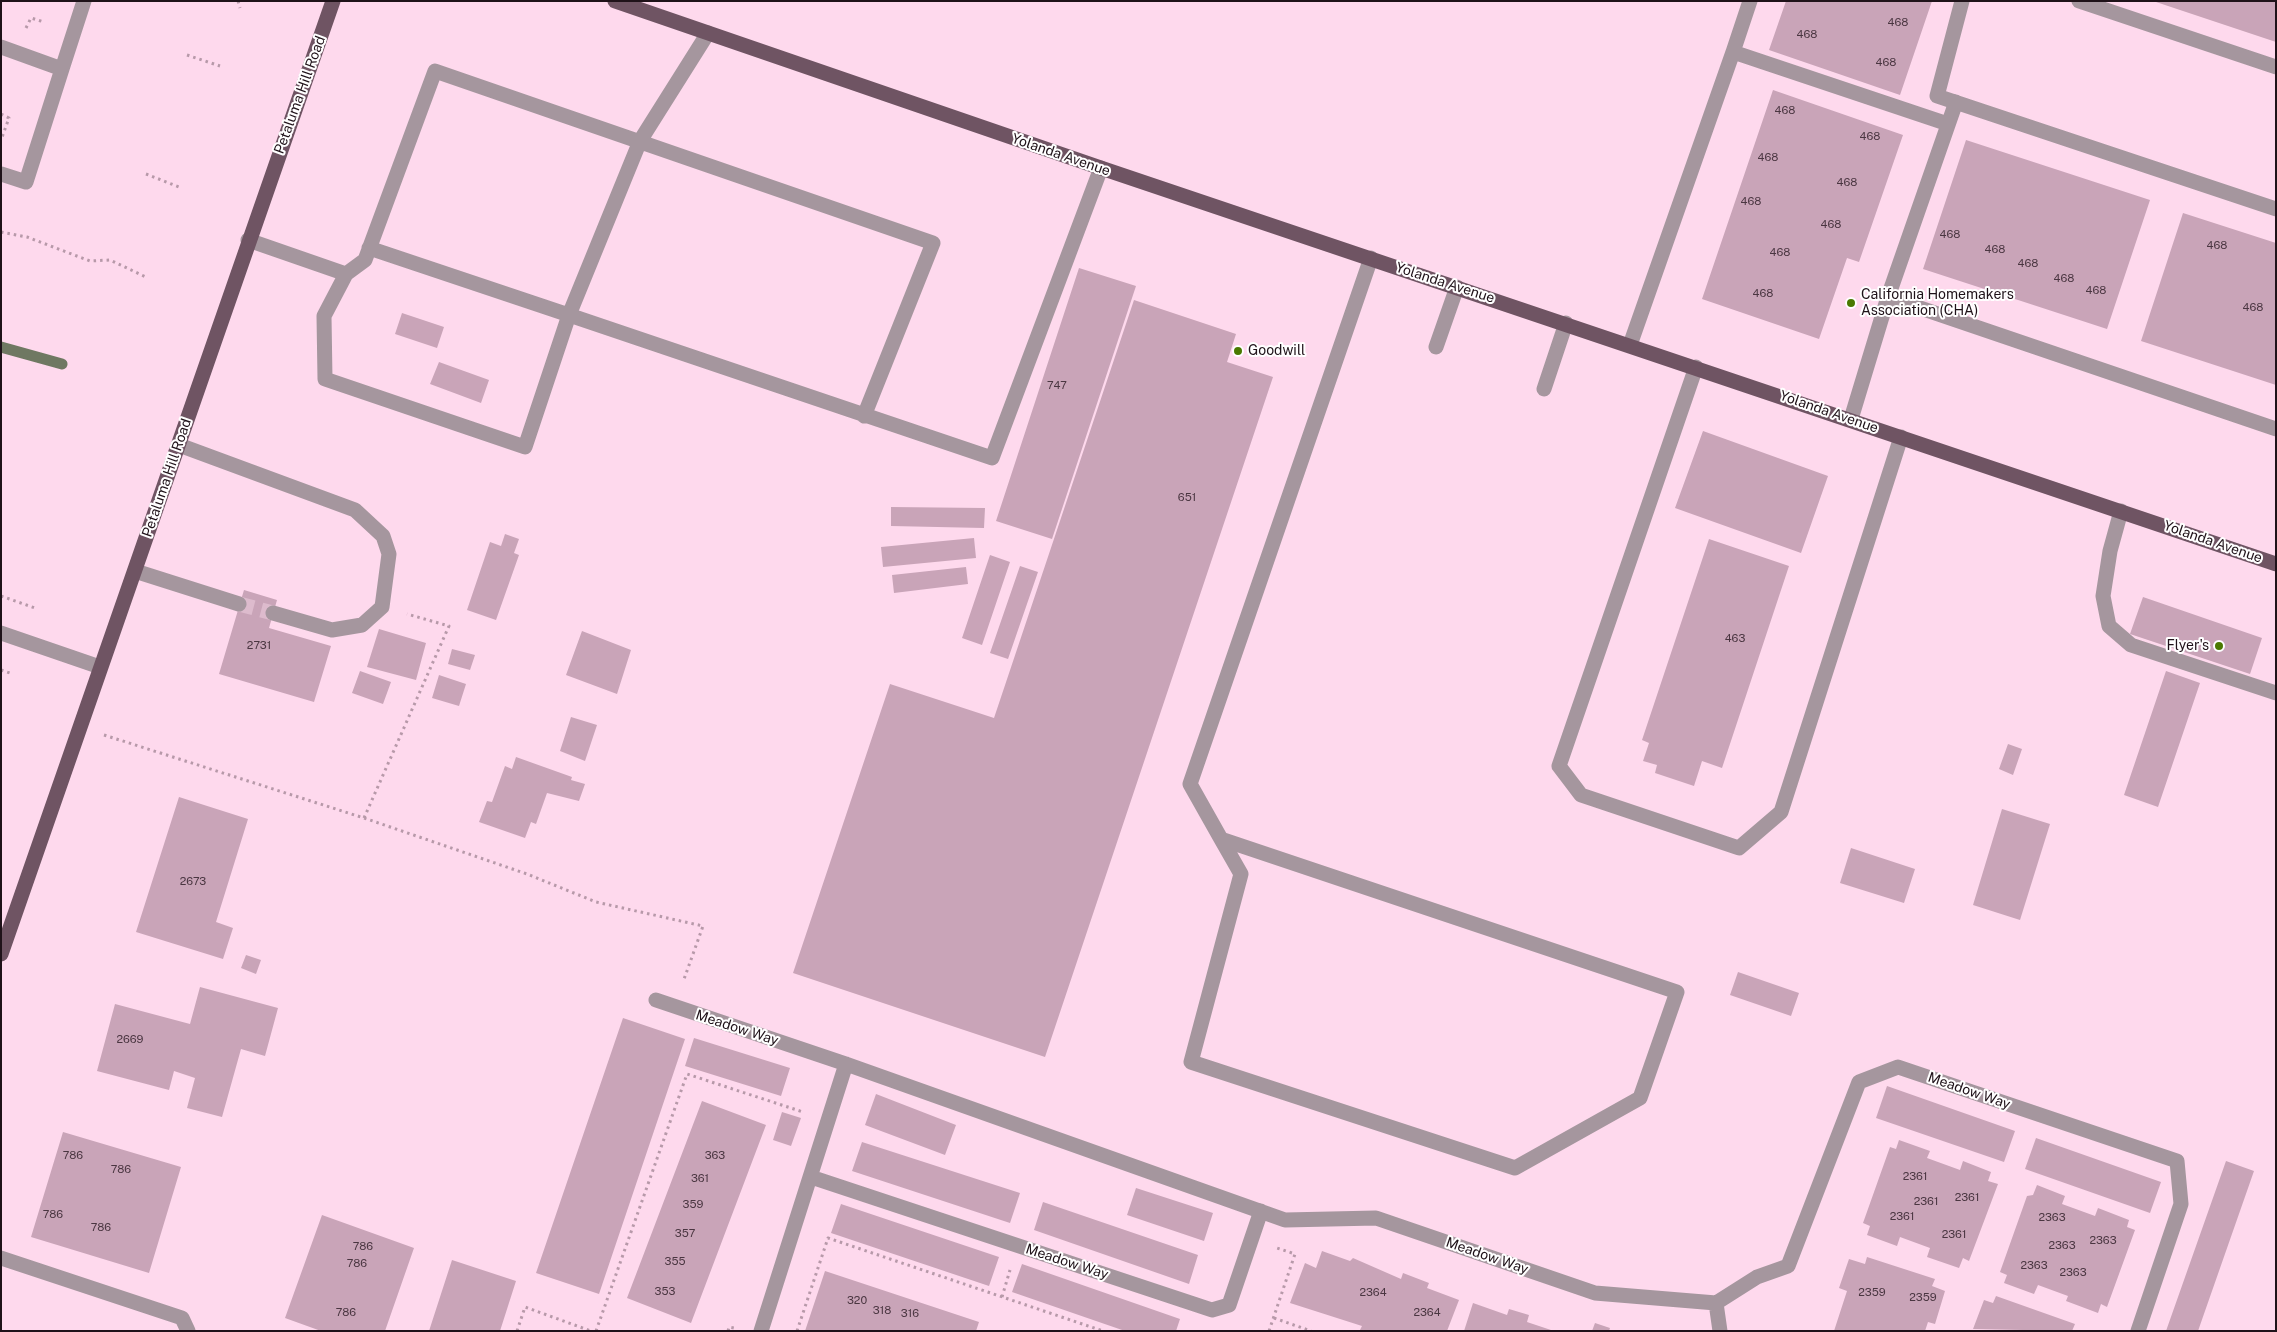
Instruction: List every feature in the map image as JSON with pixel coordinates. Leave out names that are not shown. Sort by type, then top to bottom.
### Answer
[{"type":"main road","name":"Petaluma Hill Road","points":[[1,954],[179,445],[248,240],[333,1]]},
{"type":"main road","name":"Yolanda Avenue","points":[[615,1],[1101,168],[1851,419],[2276,564]]},
{"type":"street","points":[[1,174],[26,182],[84,1]]},
{"type":"street","points":[[1630,345],[1750,1]]},
{"type":"street","points":[[1962,1],[1937,96],[2276,209]]},
{"type":"street","points":[[2079,1],[2276,67]]},
{"type":"street","points":[[708,33],[640,141],[569,315],[525,448],[325,379],[324,316],[346,274],[365,260],[435,70],[640,141],[933,243],[864,416]]},
{"type":"street","points":[[1,47],[62,69]]},
{"type":"street","points":[[1733,52],[1948,124]]},
{"type":"street","points":[[1851,419],[1888,297],[1956,102]]},
{"type":"street","points":[[369,248],[992,458],[1101,168]]},
{"type":"street","points":[[248,240],[346,274]]},
{"type":"street","points":[[1221,839],[1676,992],[1640,1098],[1515,1168],[1191,1062],[1241,874],[1221,839],[1190,784],[1371,258]]},
{"type":"street","points":[[1436,347],[1457,287]]},
{"type":"street","points":[[1888,297],[2276,429]]},
{"type":"street","points":[[1544,389],[1566,323]]},
{"type":"street","points":[[1696,367],[1559,766],[1581,795],[1739,848],[1781,812],[1901,437]]},
{"type":"street","points":[[179,445],[355,510],[383,536],[389,554],[382,607],[362,625],[332,630],[273,613]]},
{"type":"street","points":[[2121,511],[2110,551],[2103,596],[2109,626],[2131,646],[2276,693]]},
{"type":"street","points":[[135,571],[239,604]]},
{"type":"street","points":[[1,633],[100,667]]},
{"type":"street","name":"Meadow Way","points":[[656,1000],[846,1064],[1285,1220],[1376,1218],[1596,1293],[1716,1303],[1757,1277],[1788,1266],[1859,1082],[1898,1067],[2177,1161],[2181,1204],[2138,1331]]},
{"type":"street","points":[[761,1331],[846,1064]]},
{"type":"street","name":"Meadow Way","points":[[811,1177],[1212,1310],[1229,1304],[1261,1211]]},
{"type":"street","points":[[1,1258],[182,1318],[188,1331]]},
{"type":"street","points":[[1716,1303],[1720,1331]]},
{"type":"path","points":[[238,1],[240,8]]},
{"type":"path","points":[[24,30],[31,18],[44,22]]},
{"type":"path","points":[[187,55],[220,66]]},
{"type":"path","points":[[1,114],[9,118],[1,140]]},
{"type":"path","points":[[146,174],[179,187]]},
{"type":"path","points":[[1,232],[27,237],[90,261],[110,260],[148,278]]},
{"type":"path","points":[[1,596],[35,608]]},
{"type":"path","points":[[364,818],[449,626],[382,607]]},
{"type":"path","points":[[1,670],[13,674]]},
{"type":"path","points":[[80,727],[364,818],[527,874],[596,902],[703,926],[675,1007]]},
{"type":"path","points":[[596,1331],[687,1074],[829,1121]]},
{"type":"path","points":[[797,1331],[828,1238],[1103,1331]]},
{"type":"path","points":[[1251,1238],[1295,1254],[1269,1331]]},
{"type":"path","points":[[517,1331],[525,1307],[591,1331]]},
{"type":"path","points":[[1274,1318],[1311,1331]]},
{"type":"building","points":[[1786,1],[1932,1],[1900,95],[1769,50]]},
{"type":"building","points":[[2276,1],[2276,42],[2156,2]]},
{"type":"building","points":[[1773,90],[1903,135],[1859,262],[1847,258],[1819,339],[1702,299]]},
{"type":"building","points":[[1966,140],[2150,200],[2107,329],[1923,269]]},
{"type":"building","points":[[2183,213],[2276,243],[2276,385],[2141,341]]},
{"type":"building","points":[[1079,268],[1136,286],[1052,539],[996,521]]},
{"type":"building","points":[[1134,300],[1236,334],[1227,362],[1273,377],[1045,1057],[793,973],[890,684],[994,718]]},
{"type":"building","points":[[402,313],[444,327],[437,348],[395,334]]},
{"type":"building","points":[[439,362],[489,380],[481,403],[430,384]]},
{"type":"building","points":[[1703,431],[1828,476],[1801,553],[1675,508]]},
{"type":"building","points":[[891,507],[985,508],[984,528],[891,526]]},
{"type":"building","points":[[505,534],[519,539],[514,553],[519,555],[496,620],[467,610],[490,542],[501,546]]},
{"type":"building","points":[[974,538],[976,558],[883,567],[881,547]]},
{"type":"building","points":[[1709,539],[1789,566],[1722,768],[1702,761],[1694,786],[1655,773],[1657,765],[1643,761],[1649,743],[1642,740]]},
{"type":"building","points":[[990,555],[1010,562],[982,645],[962,638]]},
{"type":"building","points":[[1020,566],[1038,572],[1008,659],[990,653]]},
{"type":"building","points":[[966,567],[968,584],[894,593],[892,575]]},
{"type":"building","points":[[244,590],[277,600],[269,628],[331,646],[314,702],[219,674]]},
{"type":"building","points":[[2143,597],[2262,638],[2250,674],[2130,634]]},
{"type":"building","points":[[379,629],[426,643],[416,680],[367,667]]},
{"type":"building","points":[[582,631],[631,650],[617,694],[566,675]]},
{"type":"building","points":[[452,649],[475,655],[470,670],[448,664]]},
{"type":"building","points":[[360,671],[391,682],[383,704],[352,693]]},
{"type":"building","points":[[2166,671],[2200,683],[2158,807],[2124,795]]},
{"type":"building","points":[[439,675],[466,684],[459,706],[432,698]]},
{"type":"building","points":[[571,717],[597,725],[585,761],[560,751]]},
{"type":"building","points":[[2008,744],[2022,749],[2013,775],[1999,769]]},
{"type":"building","points":[[516,757],[572,777],[571,780],[585,784],[579,801],[547,793],[536,824],[531,822],[525,838],[479,822],[487,801],[492,802],[505,766],[512,769]]},
{"type":"building","points":[[179,797],[248,819],[216,922],[233,928],[223,959],[136,932]]},
{"type":"building","points":[[2002,809],[2050,824],[2020,920],[1973,905]]},
{"type":"building","points":[[1851,848],[1915,869],[1904,903],[1840,883]]},
{"type":"building","points":[[246,955],[261,960],[256,974],[241,968]]},
{"type":"building","points":[[1738,972],[1799,993],[1791,1016],[1730,995]]},
{"type":"building","points":[[200,987],[278,1008],[265,1056],[241,1049],[222,1117],[187,1108],[195,1078],[174,1071],[169,1090],[97,1071],[115,1004],[190,1024]]},
{"type":"building","points":[[623,1018],[685,1039],[599,1294],[536,1273]]},
{"type":"building","points":[[694,1038],[790,1068],[781,1096],[685,1066]]},
{"type":"building","points":[[1887,1086],[2015,1131],[2004,1162],[1876,1118]]},
{"type":"building","points":[[876,1094],[956,1125],[945,1155],[865,1125]]},
{"type":"building","points":[[702,1101],[766,1125],[691,1323],[627,1298]]},
{"type":"building","points":[[782,1112],[801,1118],[791,1146],[773,1140]]},
{"type":"building","points":[[63,1132],[181,1167],[149,1273],[31,1237]]},
{"type":"building","points":[[2036,1138],[2161,1182],[2150,1213],[2025,1169]]},
{"type":"building","points":[[1899,1140],[1930,1151],[1927,1158],[1960,1170],[1963,1161],[1991,1172],[1988,1181],[1998,1184],[1969,1261],[1963,1258],[1959,1268],[1927,1257],[1930,1248],[1900,1237],[1897,1246],[1867,1235],[1870,1226],[1863,1223],[1890,1147],[1896,1149]]},
{"type":"building","points":[[862,1142],[1020,1193],[1010,1223],[852,1171]]},
{"type":"building","points":[[2226,1161],[2254,1171],[2198,1331],[2166,1331]]},
{"type":"building","points":[[2037,1185],[2065,1196],[2062,1204],[2095,1216],[2098,1208],[2129,1220],[2127,1227],[2135,1230],[2107,1307],[2101,1304],[2098,1313],[2066,1301],[2068,1296],[2038,1285],[2034,1294],[2004,1283],[2007,1275],[2000,1272],[2027,1196],[2033,1195]]},
{"type":"building","points":[[1136,1188],[1213,1213],[1204,1241],[1127,1215]]},
{"type":"building","points":[[1043,1202],[1198,1255],[1189,1284],[1034,1230]]},
{"type":"building","points":[[841,1204],[999,1257],[989,1286],[831,1233]]},
{"type":"building","points":[[322,1215],[414,1248],[385,1331],[321,1331],[285,1318]]},
{"type":"building","points":[[1322,1251],[1350,1261],[1353,1258],[1401,1279],[1403,1273],[1429,1283],[1427,1288],[1459,1300],[1447,1331],[1362,1331],[1360,1330],[1362,1326],[1290,1303],[1305,1263],[1316,1268]]},
{"type":"building","points":[[1867,1257],[1935,1279],[1932,1286],[1945,1291],[1935,1324],[1928,1322],[1925,1331],[1834,1331],[1847,1291],[1839,1288],[1849,1259],[1865,1264]]},
{"type":"building","points":[[452,1260],[516,1281],[500,1331],[429,1331]]},
{"type":"building","points":[[1022,1264],[1180,1319],[1176,1331],[1125,1331],[1012,1292]]},
{"type":"building","points":[[825,1271],[979,1322],[976,1331],[805,1331]]},
{"type":"building","points":[[1996,1296],[2075,1324],[2072,1331],[1973,1329],[1984,1300],[1993,1303]]},
{"type":"building","points":[[1473,1303],[1507,1315],[1509,1309],[1529,1315],[1527,1322],[1554,1331],[1464,1331]]},
{"type":"building","points":[[1595,1323],[1610,1328],[1609,1331],[1592,1331]]},
{"type":"waterway","points":[[1,347],[62,364]]},
{"type":"tunnel","points":[[239,604],[273,613]]},
{"type":"place","name":"California Homemakers Association (CHA)","points":[[1851,303]]},
{"type":"place","name":"Goodwill","points":[[1238,351]]},
{"type":"place","name":"Flyer's","points":[[2219,646]]}]
